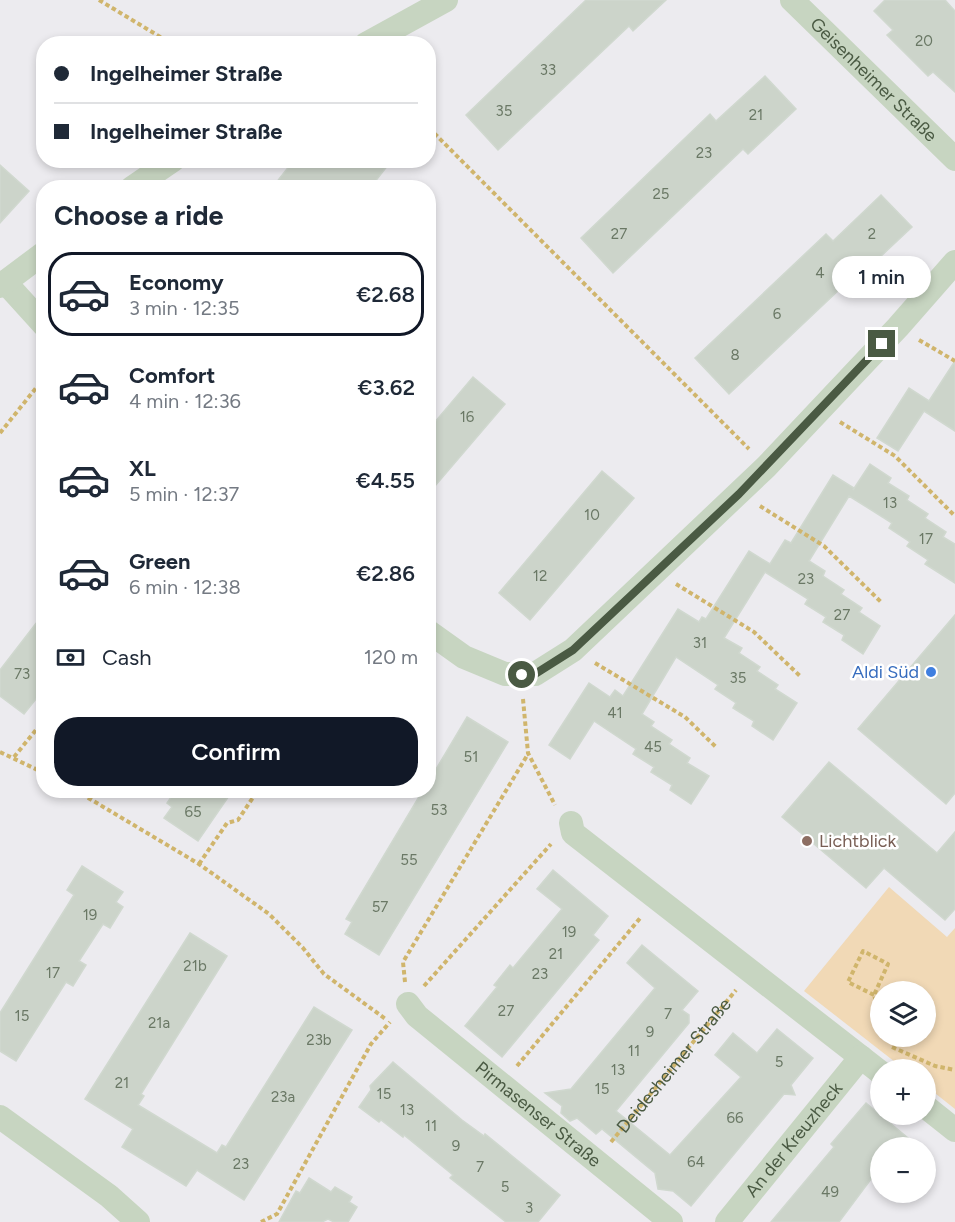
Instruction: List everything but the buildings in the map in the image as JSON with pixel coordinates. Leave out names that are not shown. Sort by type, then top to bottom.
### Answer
[{"type":"street","points":[[381,36],[446,0]]},
{"type":"street","name":"Geisenheimer Straße","points":[[792,0],[955,159]]},
{"type":"street","points":[[144,180],[161,168]]},
{"type":"street","points":[[36,259],[3,284],[36,317]]},
{"type":"street","points":[[436,637],[464,657],[489,669],[522,675],[535,674],[573,650],[766,467],[898,327],[955,262]]},
{"type":"street","points":[[571,823],[573,833],[870,1064]]},
{"type":"street","name":"Pirmasenser Straße","points":[[408,1004],[417,1016],[671,1222]]},
{"type":"street","name":"An der Kreuzheck","points":[[727,1222],[861,1057]]},
{"type":"street","points":[[936,1115],[955,1130]]},
{"type":"street","points":[[0,1117],[109,1196],[138,1222]]},
{"type":"path","points":[[99,0],[159,36]]},
{"type":"path","points":[[436,135],[766,467]]},
{"type":"path","points":[[898,327],[955,361]]},
{"type":"path","points":[[0,433],[36,388]]},
{"type":"path","points":[[820,410],[895,456],[955,516]]},
{"type":"path","points":[[739,494],[824,546],[881,602]]},
{"type":"path","points":[[654,571],[754,632],[800,676]]},
{"type":"path","points":[[573,650],[685,717],[717,748]]},
{"type":"path","points":[[261,1222],[277,1214],[371,1044],[571,823],[550,799],[528,753],[524,731],[522,675]]},
{"type":"path","points":[[14,757],[36,730]]},
{"type":"path","points":[[0,752],[36,769]]},
{"type":"path","points":[[408,1004],[403,962],[528,753]]},
{"type":"path","points":[[88,798],[199,864],[269,914],[303,948],[324,974],[390,1022]]},
{"type":"path","points":[[199,864],[227,823],[238,820],[253,798]]},
{"type":"path","points":[[502,1084],[656,898]]},
{"type":"path","points":[[863,951],[888,964],[874,995],[848,982],[863,951]]},
{"type":"path","name":"Deidesheimer Straße","points":[[595,1161],[752,971]]},
{"type":"path","points":[[891,1047],[935,1066],[955,1071]]},
{"type":"shaded area","points":[[889,887],[947,937],[955,928],[955,1109],[936,1094],[936,1059],[891,1059],[876,1047],[936,1047],[936,981],[870,981],[870,1042],[804,991]]},
{"type":"place","name":"Aldi Süd","points":[[931,672]]},
{"type":"place","name":"Lichtblick","points":[[807,841]]},
{"type":"route","points":[[522,675],[535,674],[573,650],[654,571],[739,494],[882,344]]}]
